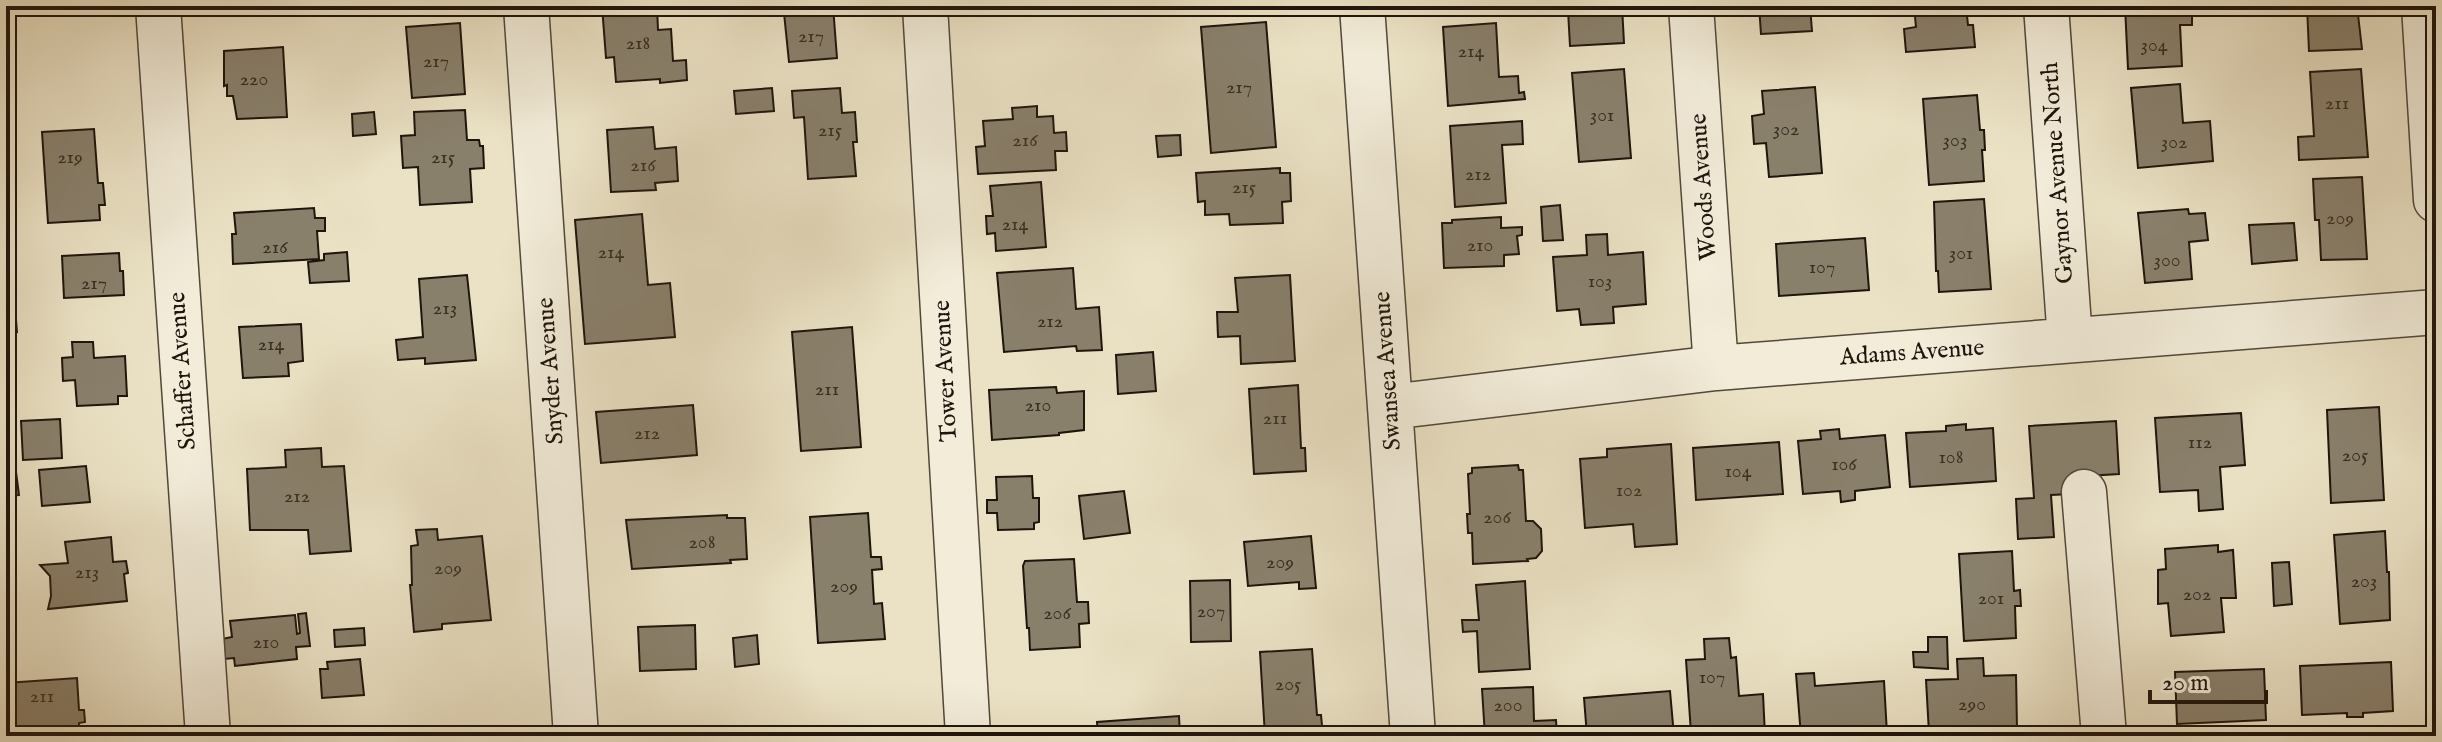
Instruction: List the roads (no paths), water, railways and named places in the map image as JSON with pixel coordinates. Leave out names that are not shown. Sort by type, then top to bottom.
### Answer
[{"type":"street","name":"Schaffer Avenue","points":[[158,6],[208,736]]},
{"type":"street","name":"Snyder Avenue","points":[[526,6],[576,736]]},
{"type":"street","name":"Tower Avenue","points":[[925,6],[968,736]]},
{"type":"street","name":"Swansea Avenue","points":[[1362,6],[1413,736]]},
{"type":"street","name":"Woods Avenue","points":[[1691,6],[1716,368]]},
{"type":"street","name":"Gaynor Avenue North","points":[[2046,6],[2070,340]]},
{"type":"street","points":[[2424,6],[2436,200]]},
{"type":"street","name":"Adams Avenue","points":[[1390,407],[1716,368],[2436,312]]},
{"type":"street","points":[[2084,492],[2104,736]]}]
